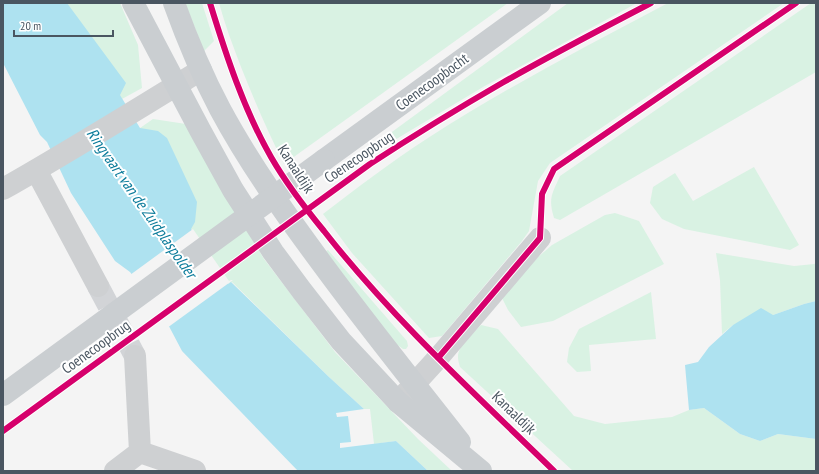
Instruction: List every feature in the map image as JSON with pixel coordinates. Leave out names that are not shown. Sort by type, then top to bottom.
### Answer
[{"type":"main road","points":[[133,3],[226,177],[273,252],[302,291],[341,341],[398,402],[482,471]]},
{"type":"main road","points":[[174,3],[189,43],[219,107],[238,140],[278,201],[340,288],[482,471]]},
{"type":"main road","name":"Coenecoopbocht","points":[[324,160],[540,3]]},
{"type":"main road","name":"Coenecoopbrug","points":[[3,395],[324,160]]},
{"type":"street","points":[[3,189],[201,70]]},
{"type":"street","points":[[36,170],[98,286]]},
{"type":"street","points":[[398,402],[438,358],[540,238]]},
{"type":"street","points":[[135,356],[140,452]]},
{"type":"street","points":[[115,471],[140,452]]},
{"type":"street","points":[[140,452],[195,471]]},
{"type":"green space","points":[[67,3],[120,3],[138,45],[142,88],[122,99]]},
{"type":"green space","points":[[185,3],[202,3],[214,41],[204,51]]},
{"type":"green space","points":[[219,3],[508,3],[284,164],[246,79],[229,35]]},
{"type":"green space","points":[[568,3],[637,3],[483,87],[358,162],[355,159]]},
{"type":"green space","points":[[668,3],[784,3],[550,163],[538,181],[529,231],[442,336],[429,338],[352,253],[323,214],[401,156],[457,120],[546,68]]},
{"type":"green space","points":[[811,3],[816,3],[816,72],[560,220],[554,218],[551,201],[560,176]]},
{"type":"green space","points":[[153,119],[186,124],[230,203],[264,259],[335,352],[418,439],[452,471],[428,471],[396,441],[374,444],[370,409],[364,409],[329,377],[232,282],[228,284],[191,229],[140,128]]},
{"type":"green space","points":[[754,167],[799,245],[790,250],[684,229],[662,219],[650,203],[653,187],[675,173],[693,201]]},
{"type":"green space","points":[[615,213],[639,221],[664,264],[553,321],[521,327],[508,310],[502,298],[522,271],[552,245],[605,215]]},
{"type":"green space","points":[[328,250],[407,341],[408,346],[406,349],[403,349],[396,344],[379,324],[326,251]]},
{"type":"green space","points":[[716,253],[794,266],[816,263],[816,301],[773,315],[733,325],[722,334],[720,280]]},
{"type":"green space","points":[[651,292],[656,339],[589,345],[591,371],[577,372],[567,362],[569,348],[579,329]]},
{"type":"green space","points":[[481,325],[498,329],[574,416],[605,424],[672,417],[689,410],[704,408],[740,434],[760,441],[778,434],[816,439],[816,471],[573,471],[460,367],[458,357],[460,348]]},
{"type":"water","name":"Ringvaart van de Zuidplaspolder","points":[[3,3],[67,3],[126,83],[120,95],[140,128],[158,131],[167,138],[197,202],[195,222],[191,229],[228,284],[231,282],[364,409],[336,413],[337,417],[348,416],[351,442],[340,443],[340,448],[396,441],[428,471],[298,471],[182,351],[162,313],[130,272],[115,261],[71,193],[47,142],[40,135],[3,63]]},
{"type":"water","points":[[816,301],[816,439],[778,434],[760,441],[740,434],[704,408],[689,410],[685,365],[698,362],[709,347],[733,325],[761,308],[773,315]]},
{"type":"pier","points":[[193,229],[229,281],[233,280],[167,328],[160,314],[130,275]]},
{"type":"tunnel","points":[[98,286],[135,356]]},
{"type":"cycle path","name":"Kanaaldijk","points":[[210,3],[229,62],[252,120],[271,157],[296,195],[350,263],[406,325],[464,384],[554,471]]},
{"type":"cycle path","points":[[3,431],[370,164],[502,83],[557,52],[651,3]]},
{"type":"cycle path","points":[[438,358],[540,238],[542,194],[554,169],[796,3]]}]
